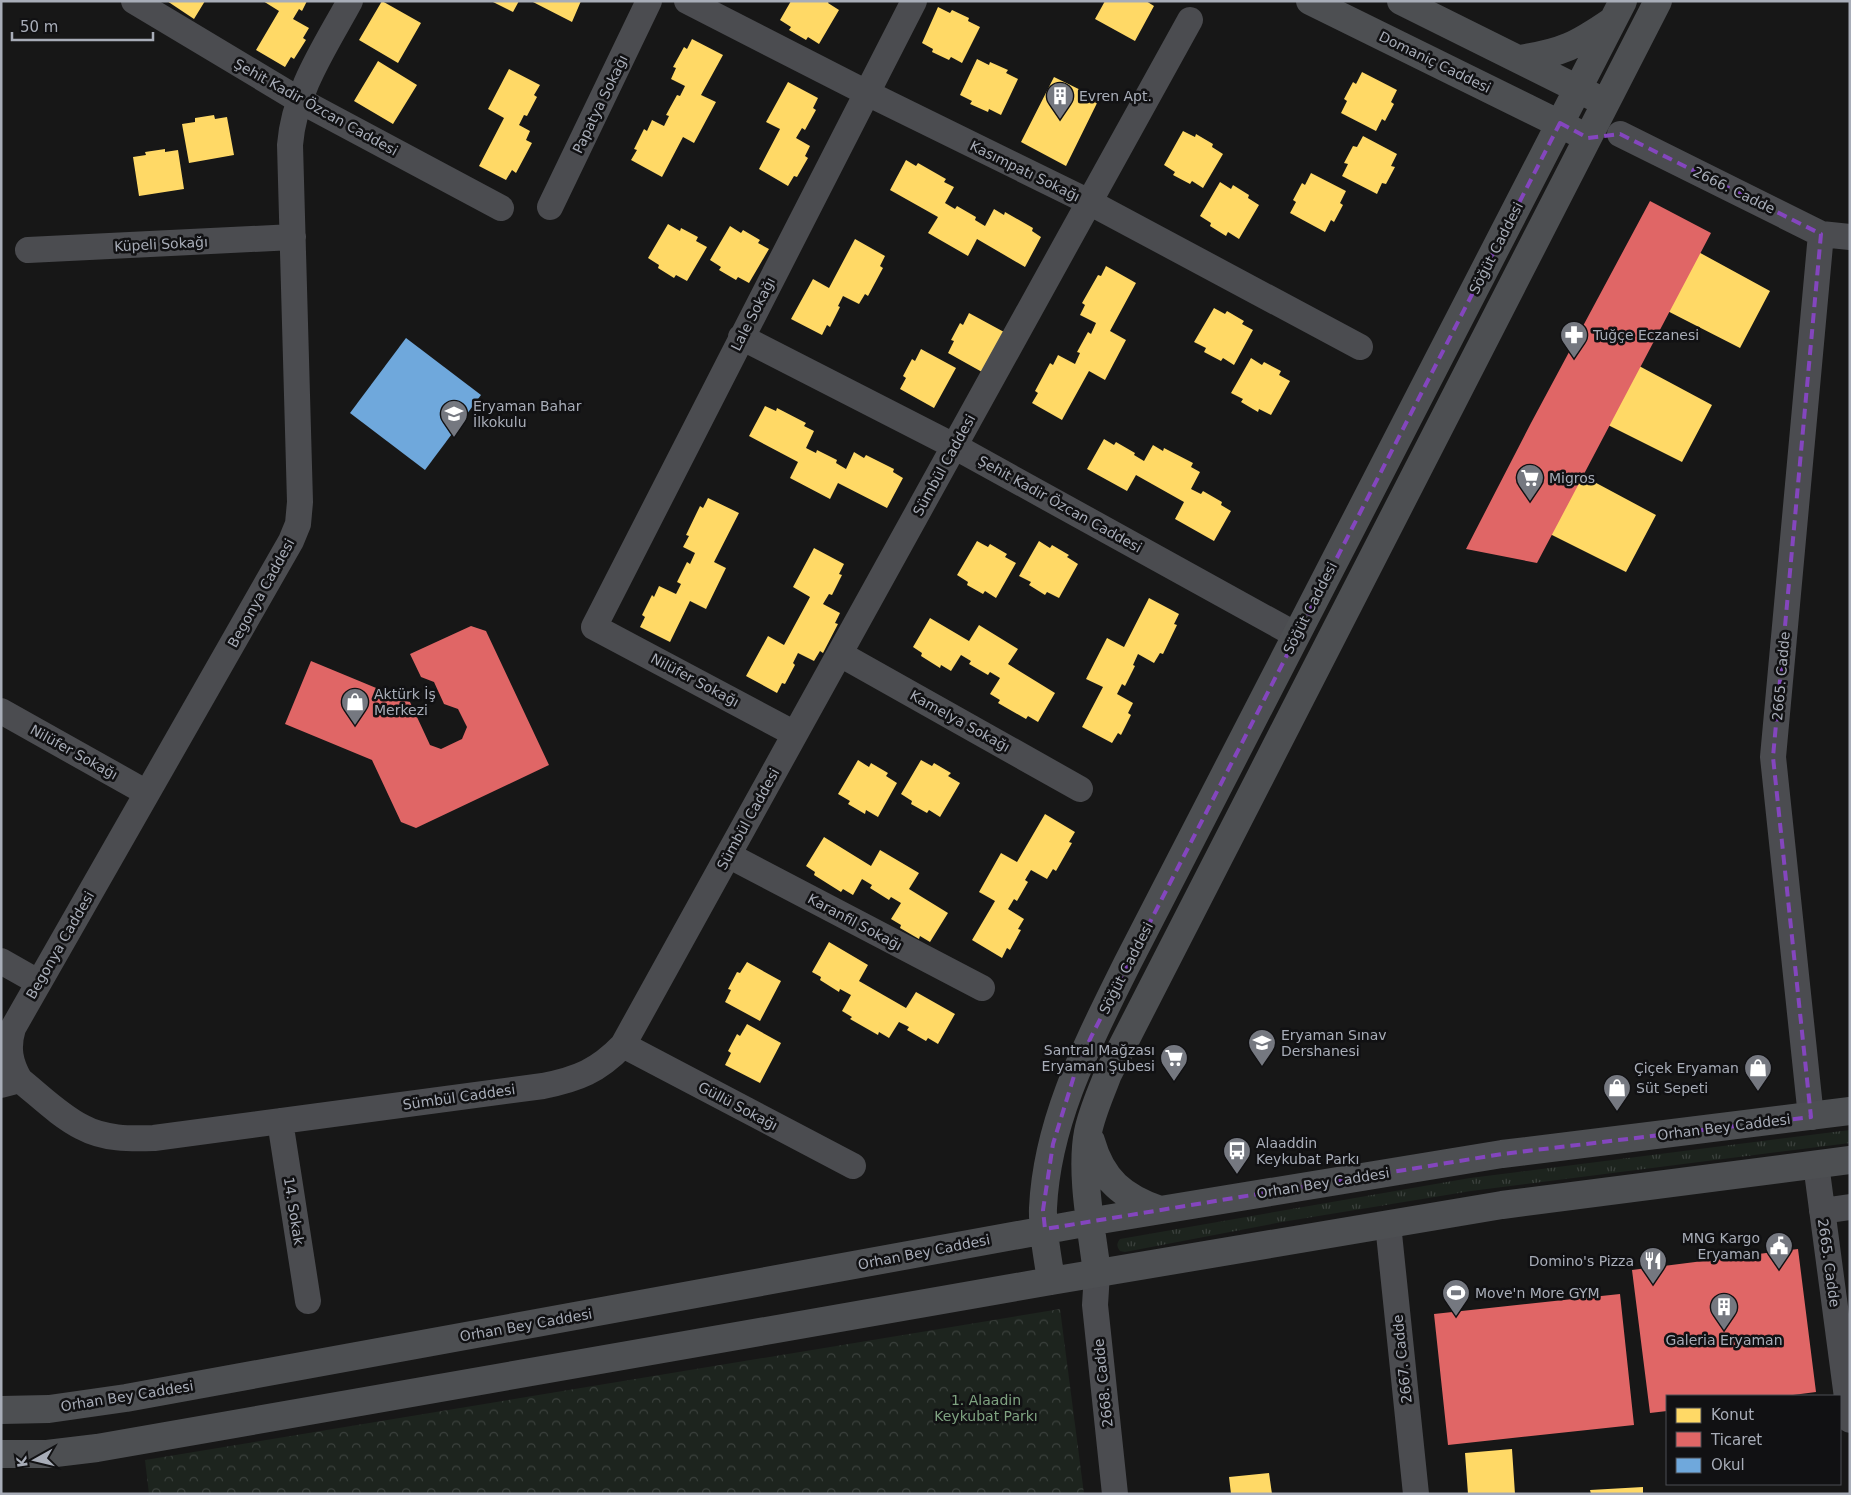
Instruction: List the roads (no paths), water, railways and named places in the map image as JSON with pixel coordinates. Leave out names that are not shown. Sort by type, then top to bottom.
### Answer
[{"type":"main road","name":"Domaniç Caddesi","points":[[1310,1],[1588,138]]},
{"type":"main road","points":[[1401,1],[1606,103]]},
{"type":"main road","points":[[1097,1273],[1085,1162],[1088,1132],[1108,1074],[1658,1]]},
{"type":"main road","name":"Söğüt Caddesi","points":[[1050,1281],[1043,1210],[1048,1166],[1060,1114],[1074,1076],[1127,964],[1618,11]]},
{"type":"main road","points":[[1519,59],[1544,55],[1572,46],[1618,11]]},
{"type":"main road","name":"Orhan Bey Caddesi","points":[[1,1410],[49,1409],[126,1398],[1044,1229],[1502,1154],[1850,1111]]},
{"type":"main road","points":[[1088,1132],[1095,1158],[1107,1177],[1122,1192],[1140,1203],[1160,1210]]},
{"type":"main road","points":[[1,1454],[47,1454],[97,1448],[1050,1281],[1502,1205],[1850,1160]]},
{"type":"street","name":"Şehit Kadir Özcan Caddesi","points":[[134,1],[299,100],[501,208]]},
{"type":"street","name":"Begonya Caddesi","points":[[11,1083],[14,1069],[9,1055],[9,1042],[13,1028],[291,541],[298,524],[300,502],[291,129],[299,100],[307,81],[350,1]]},
{"type":"street","name":"Papatya Sokağı","points":[[550,207],[649,1]]},
{"type":"street","name":"Kasımpatı Sokağı","points":[[687,1],[867,93],[1089,202],[1360,347]]},
{"type":"street","name":"Lale Sokağı","points":[[594,627],[741,336],[914,1]]},
{"type":"street","name":"Sümbül Caddesi","points":[[11,1083],[84,1128],[111,1137],[132,1139],[154,1138],[534,1088],[568,1081],[588,1074],[608,1061],[623,1045],[1190,20]]},
{"type":"street","points":[[1588,138],[1620,134],[1606,103]]},
{"type":"street","name":"2666. Cadde","points":[[1620,134],[1821,234],[1850,237]]},
{"type":"street","name":"2665. Cadde","points":[[1811,1117],[1773,757],[1821,234]]},
{"type":"street","name":"Küpeli Sokağı","points":[[28,250],[293,237]]},
{"type":"street","name":"Şehit Kadir Özcan Caddesi","points":[[741,336],[954,446],[1296,635]]},
{"type":"street","name":"Nilüfer Sokağı","points":[[594,627],[795,734]]},
{"type":"street","name":"Kamelya Sokağı","points":[[840,654],[1080,789]]},
{"type":"street","name":"Nilüfer Sokağı","points":[[1,711],[147,793]]},
{"type":"street","name":"Karanfil Sokağı","points":[[728,854],[982,988]]},
{"type":"street","points":[[1,961],[38,982]]},
{"type":"street","name":"Güllü Sokağı","points":[[623,1045],[853,1166]]},
{"type":"street","name":"14. Sokak","points":[[280,1121],[308,1302]]},
{"type":"street","name":"2665. Cadde","points":[[1816,1164],[1848,1392],[1850,1420]]},
{"type":"street","points":[[1822,1212],[1850,1207]]},
{"type":"street","name":"2667. Cadde","points":[[1388,1224],[1416,1494]]},
{"type":"street","name":"2668. Cadde","points":[[1097,1273],[1095,1305],[1115,1494]]},
{"type":"place","name":"Evren Apt.","points":[[1060,120]]},
{"type":"place","name":"Tuğçe Eczanesi","points":[[1574,359]]},
{"type":"place","name":"Eryaman Bahar İlkokulu","points":[[454,438]]},
{"type":"place","name":"Migros","points":[[1530,502]]},
{"type":"place","name":"Aktürk İş Merkezi","points":[[355,726]]},
{"type":"place","name":"Eryaman Sınav Dershanesi","points":[[1262,1067]]},
{"type":"place","name":"Santral Mağzası Eryaman Şubesi","points":[[1174,1082]]},
{"type":"place","name":"Çiçek Eryaman","points":[[1758,1092]]},
{"type":"place","name":"Süt Sepeti","points":[[1617,1112]]},
{"type":"place","name":"Alaaddin Keykubat Parkı","points":[[1237,1175]]},
{"type":"place","name":"MNG Kargo Eryaman","points":[[1779,1270]]},
{"type":"place","name":"Domino's Pizza","points":[[1653,1285]]},
{"type":"place","name":"Move'n More GYM","points":[[1456,1317]]},
{"type":"place","name":"Galeria Eryaman","points":[[1724,1331]]},
{"type":"park label","name":"1. Alaadin Keykubat Parkı","points":[[986,1408]]}]
